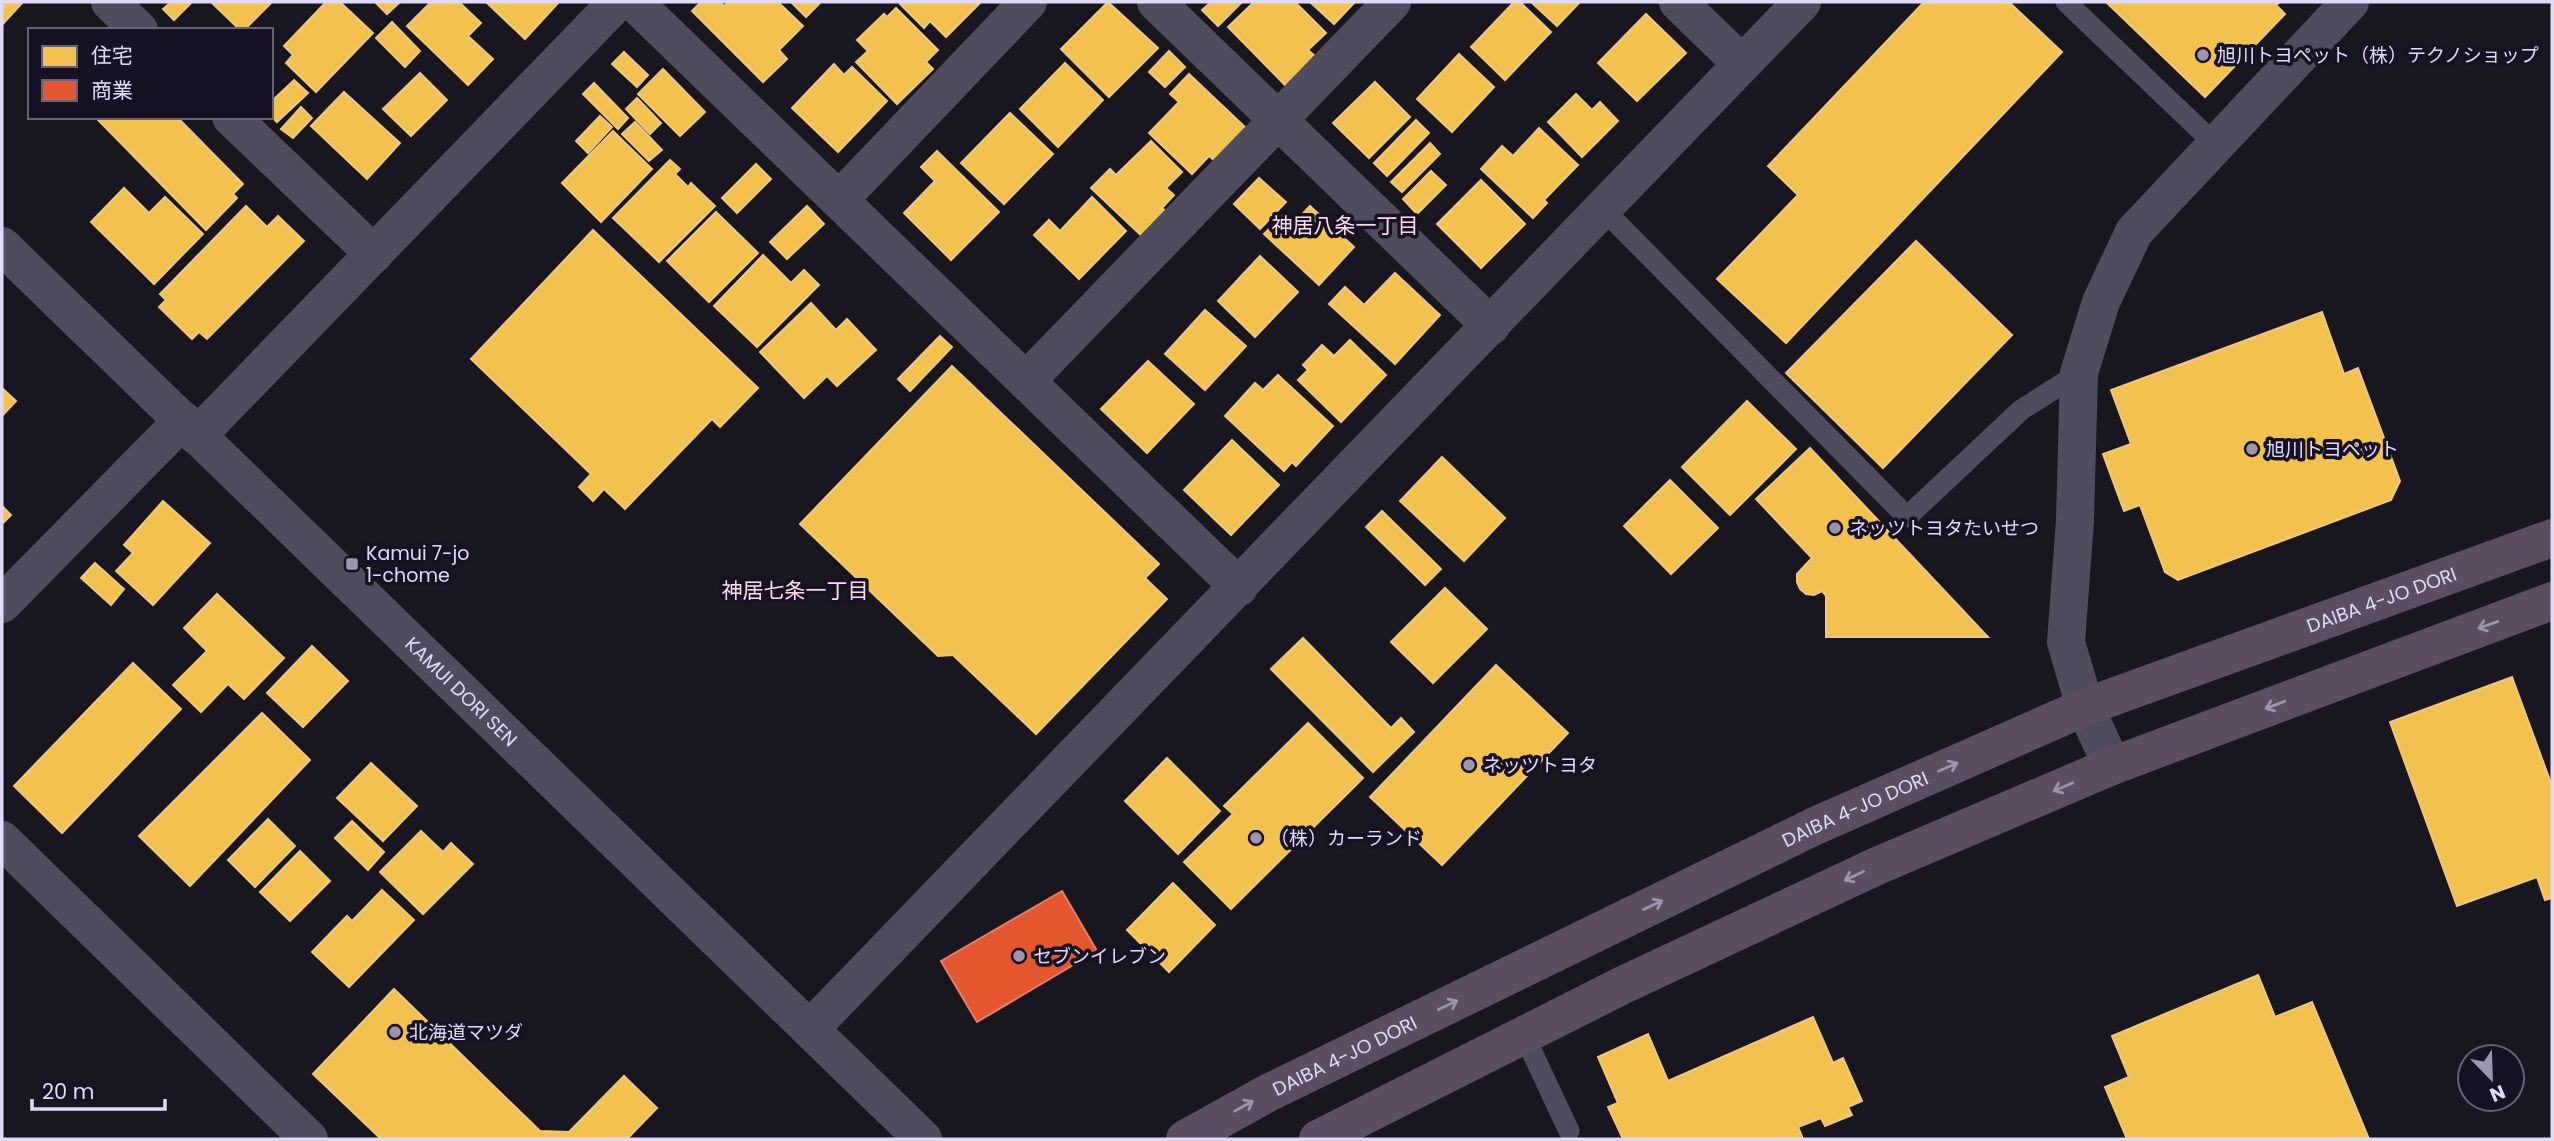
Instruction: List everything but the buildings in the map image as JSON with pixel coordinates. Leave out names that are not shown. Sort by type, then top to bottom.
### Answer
[{"type":"highway","name":"DAIBA 4-JO DORI","points":[[1185,1139],[1266,1094],[1802,832],[2085,707],[2552,538]]},
{"type":"highway","points":[[1318,1139],[1524,1035],[1877,866],[2112,766],[2552,601]]},
{"type":"street","points":[[110,2],[137,28]]},
{"type":"street","points":[[2,604],[374,254],[617,2]]},
{"type":"street","points":[[634,2],[1239,587]]},
{"type":"street","points":[[839,201],[1028,2]]},
{"type":"street","points":[[1156,2],[1491,326]]},
{"type":"street","points":[[1026,381],[1392,2]]},
{"type":"street","points":[[1678,2],[1742,64]]},
{"type":"street","points":[[810,1029],[1802,2]]},
{"type":"street","points":[[2112,766],[2085,707],[2066,642],[2075,520],[2079,373],[2101,302],[2134,232],[2350,2]]},
{"type":"street","points":[[233,119],[374,254]]},
{"type":"street","name":"KAMUI DORI SEN","points":[[2,246],[923,1139]]},
{"type":"street","points":[[2,840],[309,1139]]},
{"type":"lane","points":[[2066,2],[2216,145]]},
{"type":"lane","points":[[1603,209],[1908,517],[2021,410],[2079,373]]},
{"type":"lane","points":[[1524,1035],[1569,1131]]},
{"type":"place","name":"旭川トヨペット（株）テクノショップ","points":[[2203,55]]},
{"type":"place","name":"旭川トヨペット","points":[[2252,449]]},
{"type":"place","name":"ネッツトヨタたいせつ","points":[[1835,528]]},
{"type":"place","name":"Kamui 7-jo 1-chome","points":[[352,564]]},
{"type":"place","name":"ネッツトヨタ","points":[[1469,765]]},
{"type":"place","name":"（株）カーランド","points":[[1256,838]]},
{"type":"place","name":"セブンイレブン","points":[[1019,956]]},
{"type":"place","name":"北海道マツダ","points":[[395,1032]]},
{"type":"district","name":"神居八条一丁目","points":[[1345,225]]},
{"type":"district","name":"神居七条一丁目","points":[[795,590]]}]
